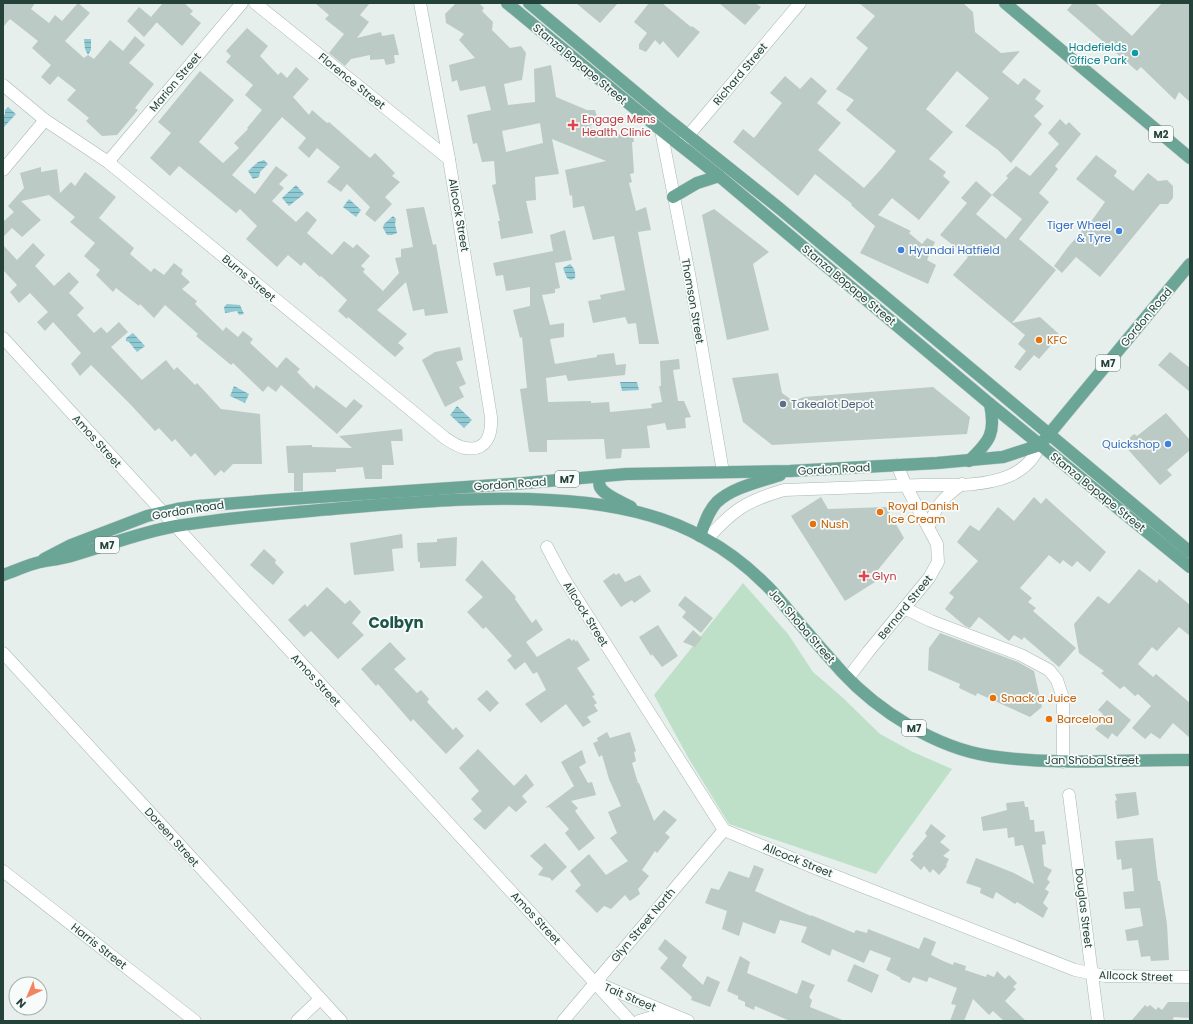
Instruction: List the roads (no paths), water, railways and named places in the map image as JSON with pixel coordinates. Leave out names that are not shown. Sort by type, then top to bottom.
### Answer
[{"type":"main road","name":"Stanza Bopape Street","points":[[507,3],[719,176],[990,404],[1190,567]]},
{"type":"main road","name":"Stanza Bopape Street","points":[[529,3],[1190,552]]},
{"type":"main road","name":"M2","points":[[1005,3],[1190,158]]},
{"type":"main road","points":[[673,197],[697,183],[719,176]]},
{"type":"main road","name":"Gordon Road","points":[[38,563],[56,552],[86,539],[147,516],[198,506],[463,488],[626,474],[790,471],[969,461],[1003,457],[1040,444],[1190,264]]},
{"type":"main road","points":[[969,461],[982,447],[991,432],[993,418],[990,404]]},
{"type":"main road","points":[[703,537],[704,525],[713,508],[716,503],[725,496],[790,471]]},
{"type":"main road","points":[[599,477],[600,487],[606,493],[643,513]]},
{"type":"main road","name":"Jan Shoba Street","points":[[409,502],[492,498],[532,498],[602,505],[643,513],[668,521],[703,537],[736,560],[768,586],[848,678],[896,717],[917,730],[938,740],[962,749],[988,756],[1063,762],[1190,760]]},
{"type":"main road","name":"Gordon Road","points":[[3,575],[38,563],[70,556],[175,526],[409,502]]},
{"type":"street","name":"Marion Street","points":[[108,162],[242,3]]},
{"type":"street","name":"Florence Street","points":[[255,3],[449,159]]},
{"type":"street","name":"Allcock Street","points":[[420,3],[469,276],[491,417],[491,429]]},
{"type":"street","name":"Richard Street","points":[[680,145],[800,3]]},
{"type":"street","name":"Burns Street","points":[[3,85],[45,120],[108,162],[445,438],[456,445],[465,448],[472,448],[482,445],[486,441],[490,436],[491,429]]},
{"type":"street","points":[[3,170],[45,120]]},
{"type":"street","name":"Thomson Street","points":[[661,130],[690,279],[723,472]]},
{"type":"street","name":"Amos Street","points":[[3,338],[630,1021]]},
{"type":"street","name":"Gordon Road","points":[[703,537],[746,504],[766,495],[784,490],[963,484],[995,480],[1017,472],[1031,460],[1037,452],[1040,444]]},
{"type":"street","name":"Bernard Street","points":[[848,678],[929,578],[937,566],[939,555],[937,544],[906,486],[897,465]]},
{"type":"street","points":[[929,527],[935,510],[939,504],[950,492],[963,484]]},
{"type":"street","name":"Allcock Street","points":[[547,547],[563,578],[724,830],[1075,970],[1093,974],[1127,977],[1190,977]]},
{"type":"street","points":[[904,608],[931,621],[1021,655],[1049,670],[1057,680],[1063,698],[1063,762]]},
{"type":"street","name":"Doreen Street","points":[[3,654],[341,1021]]},
{"type":"street","name":"Douglas Street","points":[[1069,795],[1098,1021]]},
{"type":"street","name":"Glyn Street North","points":[[563,1021],[724,830]]},
{"type":"street","name":"Harris Street","points":[[3,871],[195,1021]]},
{"type":"street","name":"Tait Street","points":[[595,982],[686,1020]]},
{"type":"street","points":[[297,1021],[320,999]]},
{"type":"street","points":[[638,1021],[656,1016],[666,1016],[686,1020]]},
{"type":"water","points":[[84,39],[91,39],[91,50],[88,55],[85,49]]},
{"type":"water","points":[[8,107],[16,114],[4,127],[3,116]]},
{"type":"water","points":[[264,160],[268,164],[260,172],[259,177],[253,179],[248,171],[258,162]]},
{"type":"water","points":[[296,185],[304,194],[289,206],[282,198]]},
{"type":"water","points":[[349,199],[361,210],[356,217],[343,207]]},
{"type":"water","points":[[393,216],[396,219],[395,224],[397,233],[387,235],[383,228],[384,224]]},
{"type":"water","points":[[570,264],[574,269],[575,274],[575,278],[571,280],[567,278],[563,268]]},
{"type":"water","points":[[227,304],[240,305],[244,314],[239,315],[237,311],[225,313],[224,307]]},
{"type":"water","points":[[133,333],[145,346],[137,352],[129,342],[126,341],[126,338]]},
{"type":"water","points":[[620,382],[637,382],[639,390],[622,391]]},
{"type":"water","points":[[234,386],[249,394],[245,403],[230,396]]},
{"type":"water","points":[[457,406],[472,420],[464,428],[450,415]]},
{"type":"place","name":"Hadefields Office Park","points":[[1135,53]]},
{"type":"place","name":"Engage Mens Health Clinic","points":[[573,125]]},
{"type":"place","name":"Tiger Wheel & Tyre","points":[[1119,231]]},
{"type":"place","name":"Hyundai Hatfield","points":[[901,250]]},
{"type":"place","name":"KFC","points":[[1039,340]]},
{"type":"place","name":"Takealot Depot","points":[[783,404]]},
{"type":"place","name":"Quickshop","points":[[1168,444]]},
{"type":"place","name":"Royal Danish Ice Cream","points":[[880,512]]},
{"type":"place","name":"Nush","points":[[813,524]]},
{"type":"place","name":"Glyn","points":[[864,576]]},
{"type":"place","name":"Snack a Juice","points":[[993,698]]},
{"type":"place","name":"Barcelona","points":[[1049,719]]},
{"type":"district","name":"Colbyn","points":[[396,623]]}]
